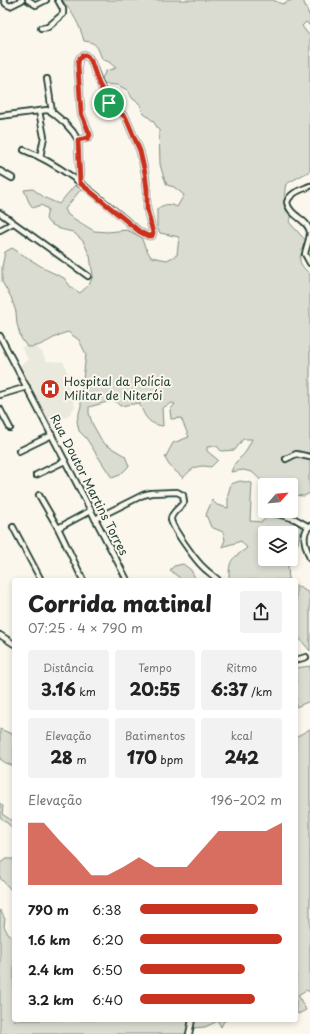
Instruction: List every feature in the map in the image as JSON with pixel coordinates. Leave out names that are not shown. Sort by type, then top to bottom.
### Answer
[{"type":"street","points":[[4,0],[6,4],[10,6],[22,0]]},
{"type":"street","points":[[28,0],[36,5],[46,0]]},
{"type":"street","points":[[41,28],[53,24],[63,14],[63,9],[58,0]]},
{"type":"street","points":[[24,150],[55,165],[80,183],[140,232],[150,237],[152,236],[153,233],[147,209],[145,173],[140,151],[126,118],[109,103],[99,84],[91,61],[85,55],[78,61],[78,67],[81,113],[90,135],[88,138],[78,140]]},
{"type":"street","points":[[47,79],[52,112]]},
{"type":"street","points":[[0,116],[47,110],[52,112],[71,130],[78,140],[80,183]]},
{"type":"street","points":[[39,111],[44,138],[40,157]]},
{"type":"street","points":[[0,171],[12,178]]},
{"type":"street","points":[[310,186],[297,191],[290,196],[287,202],[290,210],[306,224],[309,230],[309,239],[305,254],[310,263]]},
{"type":"street","points":[[0,213],[88,276]]},
{"type":"street","points":[[0,230],[13,223]]},
{"type":"street","name":"Rua Doutor Martins Torres","points":[[0,336],[126,578]]},
{"type":"street","points":[[0,395],[27,387]]},
{"type":"street","points":[[0,409],[10,428]]},
{"type":"street","points":[[19,451],[52,435]]},
{"type":"street","points":[[286,459],[296,454],[310,457]]},
{"type":"street","points":[[36,475],[65,461]]},
{"type":"street","points":[[95,519],[147,493],[172,491],[181,493],[183,495],[184,502],[172,516],[171,519],[173,527],[196,560],[216,578]]},
{"type":"street","points":[[39,495],[58,528],[82,578]]},
{"type":"street","points":[[58,528],[90,511]]},
{"type":"street","points":[[292,518],[309,527],[304,533],[310,558]]},
{"type":"street","points":[[13,527],[40,578]]},
{"type":"street","points":[[0,635],[12,643]]},
{"type":"street","points":[[298,659],[306,657]]},
{"type":"street","points":[[189,1034],[192,1022]]},
{"type":"shaded area","points":[[62,0],[273,0],[282,4],[292,0],[303,0],[310,16],[310,26],[306,22],[302,26],[310,35],[310,171],[286,184],[285,197],[286,204],[292,216],[289,222],[307,242],[305,252],[301,254],[300,260],[302,265],[310,274],[310,493],[304,496],[298,496],[298,478],[259,478],[252,472],[243,470],[231,472],[235,463],[245,453],[252,439],[243,439],[235,450],[221,451],[217,446],[207,447],[207,451],[218,460],[211,467],[202,466],[195,468],[183,478],[169,465],[165,458],[173,443],[189,437],[181,418],[171,419],[170,410],[175,404],[172,403],[162,408],[163,426],[153,423],[147,419],[139,403],[120,406],[114,400],[89,407],[92,423],[103,443],[125,456],[129,466],[120,475],[112,478],[86,438],[79,431],[77,421],[81,406],[86,354],[79,340],[68,332],[38,346],[27,347],[21,338],[17,324],[16,312],[11,297],[2,282],[2,267],[5,252],[12,248],[47,270],[64,278],[71,287],[80,293],[89,285],[93,276],[90,256],[83,241],[73,232],[60,229],[49,223],[46,219],[48,209],[41,205],[33,208],[24,190],[33,189],[45,198],[59,204],[75,185],[81,189],[65,209],[68,215],[94,231],[108,232],[127,230],[141,237],[151,257],[167,260],[177,255],[179,237],[160,233],[157,227],[157,209],[167,205],[177,207],[184,195],[174,187],[167,185],[163,175],[160,164],[159,130],[153,121],[143,113],[140,104],[133,99],[127,90],[118,85],[103,84],[102,78],[106,71],[116,68],[109,62],[102,59],[94,44],[84,41],[76,19]]},
{"type":"shaded area","name":"Hospital da Polícia Militar de Niterói","points":[[34,345],[42,352],[46,361],[63,362],[69,375],[67,377],[75,407],[69,415],[49,426],[17,367],[29,360],[21,347]]},
{"type":"shaded area","points":[[240,481],[252,483],[250,521],[262,522],[266,518],[280,518],[289,520],[301,527],[298,544],[298,526],[258,526],[258,566],[288,566],[289,578],[229,578],[230,563],[237,555],[247,548],[241,541],[222,547],[225,540],[223,532],[211,527],[206,515],[212,500],[217,505],[228,508],[228,494],[231,484]]},
{"type":"shaded area","points":[[183,564],[191,570],[195,578],[180,578],[170,570],[174,566]]},
{"type":"shaded area","points":[[298,586],[309,593],[310,651],[298,636]]},
{"type":"shaded area","points":[[310,666],[310,701],[298,706],[298,668]]},
{"type":"shaded area","points":[[0,729],[12,734],[12,765],[0,759]]},
{"type":"shaded area","points":[[310,729],[310,992],[306,990],[298,995],[298,736]]},
{"type":"shaded area","points":[[0,803],[3,806],[2,814],[12,821],[12,827],[0,817]]},
{"type":"shaded area","points":[[6,859],[12,859],[12,891],[0,878],[0,863]]},
{"type":"shaded area","points":[[0,910],[5,919],[4,926],[8,934],[12,937],[12,1022],[191,1022],[187,1034],[0,1034]]},
{"type":"shaded area","points":[[298,995],[306,1010],[298,1014]]},
{"type":"shaded area","points":[[194,1022],[216,1022],[205,1027],[192,1028]]},
{"type":"shaded area","points":[[218,1022],[224,1022],[221,1027]]},
{"type":"place","name":"Hospital da Polícia Militar de Niterói","points":[[50,389]]},
{"type":"route","points":[[85,55],[91,61],[99,84],[109,103],[126,118],[140,151],[145,173],[147,209],[153,233],[150,237],[140,232],[80,183],[78,140],[90,137],[81,113],[78,61],[81,57],[85,55]]}]
